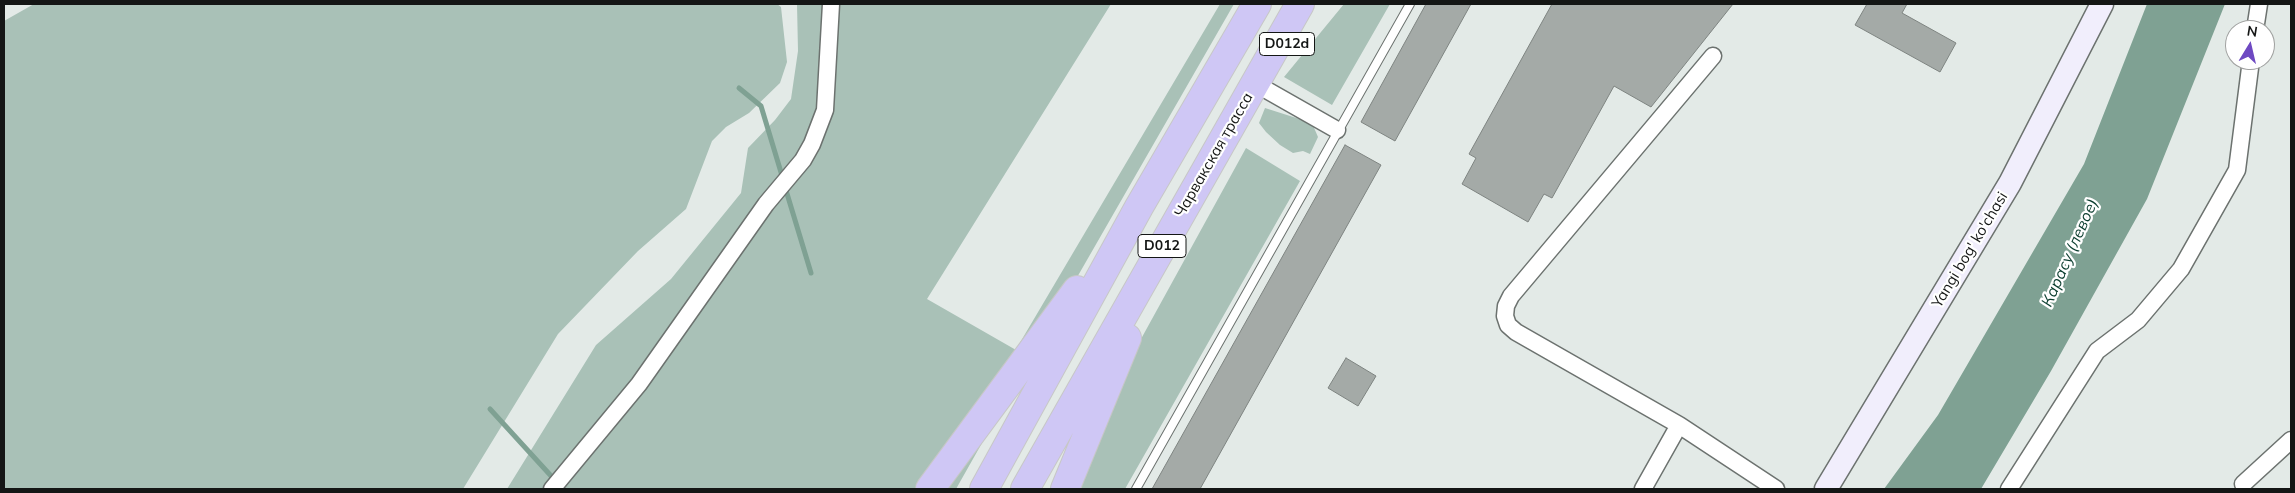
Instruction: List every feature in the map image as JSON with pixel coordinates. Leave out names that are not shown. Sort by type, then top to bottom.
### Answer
[{"type":"highway","name":"D012","points":[[984,489],[1139,207],[1257,4]]},
{"type":"highway","name":"Чарвакская трасса","points":[[1025,489],[1300,4]]},
{"type":"highway","name":"D012d","points":[[1256,84],[1318,4]]},
{"type":"highway","points":[[930,489],[1139,207]]},
{"type":"highway","points":[[1065,489],[1174,226]]},
{"type":"main road","name":"Yangi bog' ko'chasi","points":[[1826,489],[2010,183],[2102,4]]},
{"type":"street","points":[[552,489],[639,384],[766,204],[803,160],[812,144],[825,110],[831,4]]},
{"type":"street","points":[[2256,20],[2258,4]]},
{"type":"street","points":[[1713,56],[1511,296],[1506,306],[1505,316],[1508,324],[1516,332],[1678,425],[1776,489]]},
{"type":"street","points":[[2009,489],[2097,351],[2138,320],[2181,269],[2237,170],[2250,70]]},
{"type":"street","points":[[1256,84],[1337,130]]},
{"type":"street","points":[[1643,489],[1678,425]]},
{"type":"street","points":[[2243,484],[2291,440]]},
{"type":"lane","points":[[1136,489],[1337,130],[1410,4]]},
{"type":"shaded area","points":[[34,4],[777,4],[781,7],[787,62],[780,83],[749,113],[726,127],[712,141],[686,209],[638,251],[558,334],[463,489],[4,489],[4,21]]},
{"type":"shaded area","points":[[797,4],[1111,4],[927,299],[1030,358],[956,489],[507,489],[596,345],[671,279],[741,193],[748,148],[775,120],[791,99],[798,51]]},
{"type":"shaded area","points":[[1220,4],[1234,4],[1033,354],[1018,346]]},
{"type":"shaded area","points":[[1344,4],[1390,4],[1332,105],[1284,77]]},
{"type":"shaded area","points":[[1265,108],[1312,123],[1318,137],[1310,154],[1303,151],[1293,153],[1280,145],[1266,132],[1259,123]]},
{"type":"shaded area","points":[[1246,148],[1300,181],[1125,489],[1081,489],[1097,419]]},
{"type":"water","name":"Карасу (левое)","points":[[2147,4],[2225,4],[2147,199],[2051,371],[1981,489],[1884,489],[1938,415],[2084,164]]},
{"type":"building","points":[[1426,4],[1471,4],[1395,141],[1361,122]]},
{"type":"building","points":[[1552,4],[1733,4],[1651,107],[1614,86],[1552,198],[1544,194],[1528,222],[1462,184],[1476,158],[1469,154]]},
{"type":"building","points":[[1867,4],[1907,4],[1902,13],[1956,43],[1940,72],[1855,25]]},
{"type":"building","points":[[1345,145],[1381,165],[1200,489],[1152,489]]},
{"type":"building","points":[[1346,358],[1376,376],[1358,406],[1328,388]]},
{"type":"waterway","points":[[739,88],[761,106],[783,179]]},
{"type":"waterway","points":[[785,187],[811,273]]},
{"type":"waterway","points":[[490,409],[563,489]]}]
